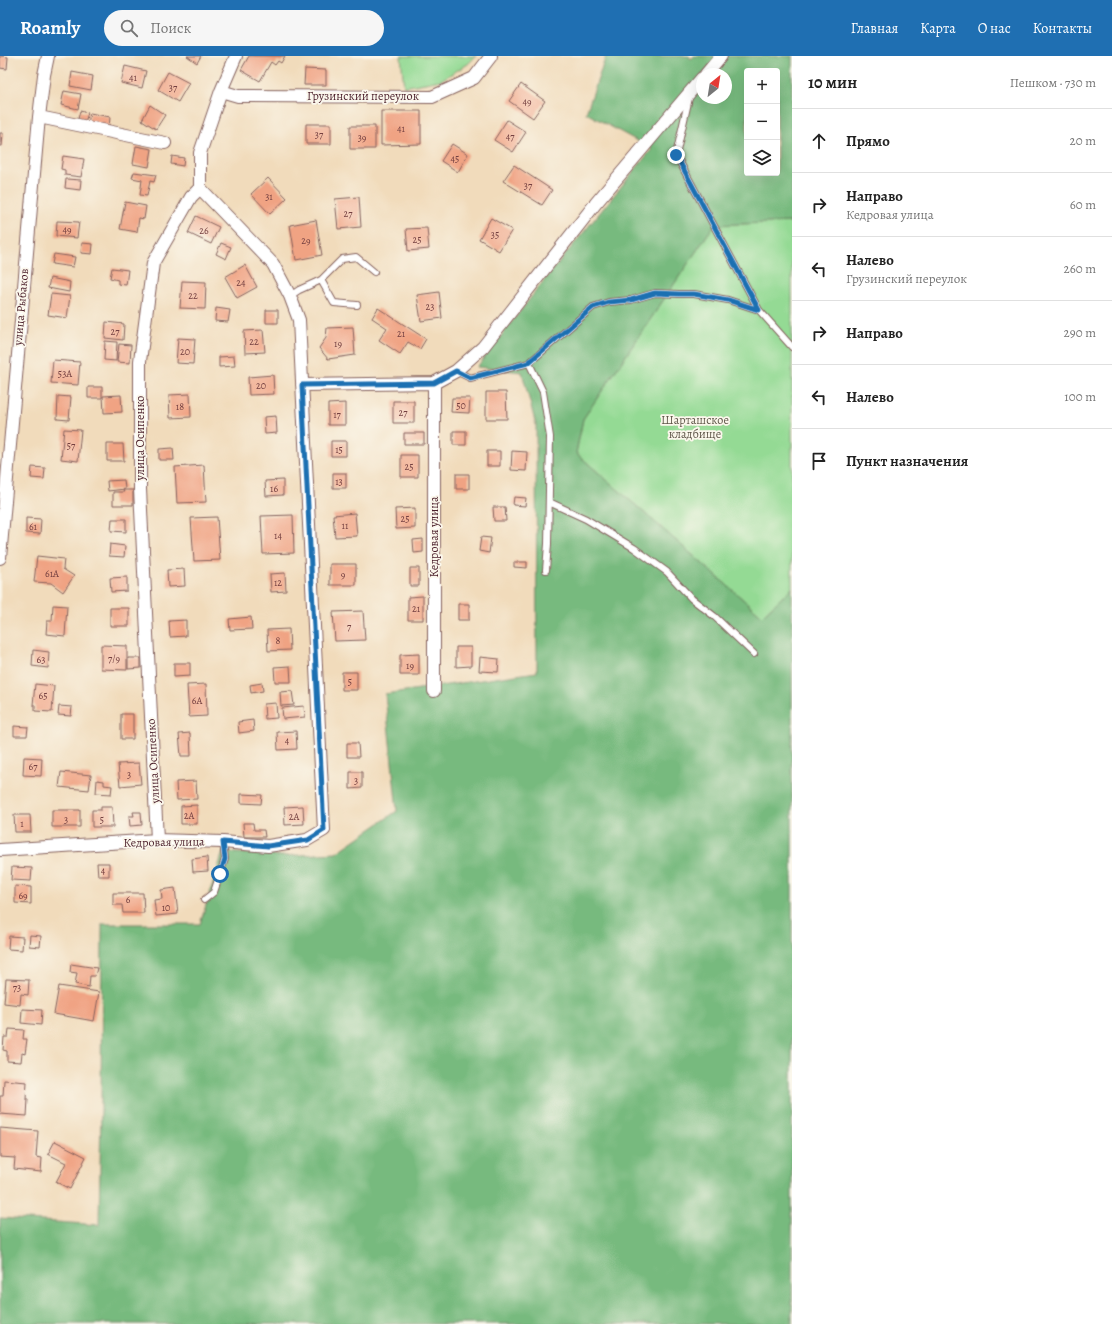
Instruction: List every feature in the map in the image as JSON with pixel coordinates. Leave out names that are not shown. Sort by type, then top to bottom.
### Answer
[{"type":"street","name":"улица Рыбаков","points":[[0,558],[39,117],[48,56]]},
{"type":"street","points":[[236,56],[221,91],[200,153],[200,188],[273,264],[290,296],[299,320],[302,385],[434,383],[456,371],[483,347],[596,203],[696,85]]},
{"type":"street","name":"Грузинский переулок","points":[[221,91],[238,96],[432,97],[474,78],[491,56]]},
{"type":"street","points":[[711,68],[721,56]]},
{"type":"street","points":[[39,117],[165,144]]},
{"type":"street","name":"улица Осипенко","points":[[157,840],[140,489],[140,361],[153,263],[191,197],[200,188]]},
{"type":"street","name":"Кедровая улица","points":[[434,383],[434,691]]},
{"type":"street","name":"Кедровая улица","points":[[0,850],[157,840],[223,842],[268,846],[308,840],[324,830],[302,385]]},
{"type":"lane","points":[[690,92],[676,155],[759,310],[792,347]]},
{"type":"lane","points":[[290,296],[298,290],[321,280],[342,259],[356,257],[374,272]]},
{"type":"lane","points":[[321,280],[334,303],[357,305]]},
{"type":"lane","points":[[456,371],[470,378],[528,363],[593,307],[609,302],[631,300],[655,293],[694,294],[728,300],[759,310]]},
{"type":"lane","points":[[528,363],[543,392],[550,437],[548,544],[546,570]]},
{"type":"lane","points":[[549,502],[586,520],[627,544],[667,572],[692,599],[714,616],[754,654]]},
{"type":"lane","points":[[204,900],[214,892],[225,859],[223,842]]},
{"type":"green space","points":[[401,56],[476,56],[468,64],[441,80],[404,87]]},
{"type":"green space","points":[[606,56],[689,56],[691,59],[694,56],[792,56],[792,222],[714,225],[583,419],[576,453],[762,616],[792,588],[792,1324],[0,1324],[0,1218],[99,1225],[102,924],[200,924],[223,852],[282,856],[336,853],[397,811],[385,694],[537,672],[536,425],[522,372],[477,367],[542,283],[652,149],[586,113]]},
{"type":"green space","name":"Шарташское кладбище","points":[[792,222],[792,588],[762,616],[576,453],[583,419],[714,225]]},
{"type":"building","points":[[0,56],[8,57],[7,69],[0,68]]},
{"type":"building","points":[[187,56],[201,56],[197,63]]},
{"type":"building","points":[[249,56],[285,56],[281,63],[278,61],[275,65],[271,62],[260,81],[241,70]]},
{"type":"building","points":[[125,66],[146,71],[142,88],[121,83]]},
{"type":"building","points":[[305,69],[326,70],[326,85],[304,85]]},
{"type":"building","points":[[72,72],[93,76],[91,90],[70,86]]},
{"type":"building","points":[[168,72],[189,83],[178,102],[158,90]]},
{"type":"building","points":[[521,84],[545,101],[533,118],[509,101]]},
{"type":"building","points":[[64,91],[81,94],[78,109],[61,105]]},
{"type":"building","points":[[150,105],[165,115],[156,129],[142,120]]},
{"type":"building","points":[[80,111],[88,113],[85,122],[78,119]]},
{"type":"building","points":[[381,111],[421,111],[421,144],[381,145]]},
{"type":"building","points":[[90,113],[110,117],[109,128],[88,124]]},
{"type":"building","points":[[507,120],[526,132],[513,152],[494,140]]},
{"type":"building","points":[[306,124],[331,124],[331,144],[306,144]]},
{"type":"building","points":[[350,126],[375,126],[375,149],[350,149]]},
{"type":"building","points":[[0,133],[3,133],[2,146],[0,146]]},
{"type":"building","points":[[452,144],[468,154],[458,172],[441,161]]},
{"type":"building","points":[[136,146],[152,149],[149,167],[133,164]]},
{"type":"building","points":[[63,156],[84,159],[81,177],[65,175],[65,170],[61,169]]},
{"type":"building","points":[[172,156],[184,158],[183,166],[171,164]]},
{"type":"building","points":[[514,165],[552,190],[542,205],[503,181]]},
{"type":"building","points":[[134,172],[156,175],[154,182],[150,181],[147,196],[140,195],[142,180],[132,178]]},
{"type":"building","points":[[268,178],[287,198],[270,214],[251,194]]},
{"type":"building","points":[[66,179],[81,180],[80,190],[65,188]]},
{"type":"building","points":[[359,197],[361,227],[338,229],[335,199]]},
{"type":"building","points":[[125,202],[146,206],[144,219],[139,218],[137,232],[120,229]]},
{"type":"building","points":[[196,216],[219,227],[211,244],[188,233]]},
{"type":"building","points":[[491,218],[512,230],[499,251],[479,239]]},
{"type":"building","points":[[316,220],[322,255],[296,260],[290,225]]},
{"type":"building","points":[[57,221],[79,222],[77,238],[56,236]]},
{"type":"building","points":[[427,228],[429,249],[408,251],[406,229]]},
{"type":"building","points":[[82,243],[93,244],[92,254],[81,253]]},
{"type":"building","points":[[221,243],[231,247],[226,259],[216,254]]},
{"type":"building","points":[[54,254],[75,257],[73,267],[52,264]]},
{"type":"building","points":[[245,265],[257,287],[237,298],[225,277]]},
{"type":"building","points":[[112,268],[128,270],[126,285],[118,284],[118,280],[110,278]]},
{"type":"building","points":[[50,278],[70,282],[69,292],[48,288]]},
{"type":"building","points":[[182,281],[206,282],[205,309],[180,308]]},
{"type":"building","points":[[439,292],[442,318],[421,321],[417,295]]},
{"type":"building","points":[[51,294],[70,296],[67,318],[48,315]]},
{"type":"building","points":[[216,308],[230,310],[228,322],[215,321]]},
{"type":"building","points":[[378,308],[426,339],[420,349],[408,342],[400,354],[379,340],[387,328],[372,318]]},
{"type":"building","points":[[266,310],[278,310],[278,323],[266,323]]},
{"type":"building","points":[[106,322],[124,324],[123,340],[105,338]]},
{"type":"building","points":[[353,327],[355,355],[328,359],[319,348],[326,338],[327,328]]},
{"type":"building","points":[[263,330],[265,352],[245,353],[244,331]]},
{"type":"building","points":[[178,338],[195,339],[193,364],[176,363]]},
{"type":"building","points":[[105,341],[117,342],[116,361],[104,360]]},
{"type":"building","points":[[119,344],[131,345],[130,363],[117,362]]},
{"type":"building","points":[[234,356],[235,366],[219,367],[219,357]]},
{"type":"building","points":[[53,360],[80,362],[78,385],[51,383]]},
{"type":"building","points":[[273,375],[274,394],[249,395],[248,377]]},
{"type":"building","points":[[88,387],[102,387],[102,398],[88,398]]},
{"type":"building","points":[[486,392],[506,392],[507,419],[486,419]]},
{"type":"building","points":[[190,394],[191,417],[170,418],[169,395]]},
{"type":"building","points":[[121,395],[122,412],[104,413],[103,396]]},
{"type":"building","points":[[58,396],[71,397],[69,420],[57,419]]},
{"type":"building","points":[[452,398],[470,398],[469,413],[451,412]]},
{"type":"building","points":[[393,401],[414,401],[414,423],[393,423]]},
{"type":"building","points":[[345,403],[345,425],[328,425],[328,404]]},
{"type":"building","points":[[276,416],[277,433],[265,434],[264,417]]},
{"type":"building","points":[[64,429],[81,430],[78,461],[61,459]]},
{"type":"building","points":[[453,431],[466,431],[466,445],[453,445]]},
{"type":"building","points":[[404,433],[424,433],[424,444],[404,444]]},
{"type":"building","points":[[331,441],[346,441],[346,456],[331,456]]},
{"type":"building","points":[[107,444],[123,444],[124,461],[107,461]]},
{"type":"building","points":[[173,448],[174,460],[159,460],[159,449]]},
{"type":"building","points":[[487,451],[500,451],[500,466],[487,466]]},
{"type":"building","points":[[512,451],[527,452],[526,471],[511,470]]},
{"type":"building","points":[[401,455],[418,455],[418,477],[401,477]]},
{"type":"building","points":[[204,465],[206,502],[177,503],[175,467]]},
{"type":"building","points":[[32,467],[45,468],[44,479],[31,478]]},
{"type":"building","points":[[333,473],[346,473],[346,488],[333,488]]},
{"type":"building","points":[[456,474],[469,474],[469,489],[456,489]]},
{"type":"building","points":[[124,480],[125,489],[108,491],[107,481]]},
{"type":"building","points":[[283,480],[283,495],[266,496],[265,481]]},
{"type":"building","points":[[123,490],[133,490],[133,505],[113,505],[113,492],[124,492]]},
{"type":"building","points":[[514,497],[526,498],[525,506],[513,505]]},
{"type":"building","points":[[493,507],[505,507],[506,521],[494,521]]},
{"type":"building","points":[[415,508],[415,528],[396,529],[395,509]]},
{"type":"building","points":[[355,513],[357,536],[335,537],[333,515]]},
{"type":"building","points":[[293,515],[294,553],[263,554],[261,516]]},
{"type":"building","points":[[217,517],[220,560],[194,561],[191,518]]},
{"type":"building","points":[[26,518],[41,519],[40,534],[26,533]]},
{"type":"building","points":[[112,519],[126,519],[126,532],[111,531]]},
{"type":"building","points":[[481,537],[491,538],[489,553],[479,551]]},
{"type":"building","points":[[423,539],[423,552],[414,553],[413,540]]},
{"type":"building","points":[[110,544],[125,546],[124,557],[109,556]]},
{"type":"building","points":[[37,556],[64,559],[63,569],[74,576],[63,592],[51,583],[34,582]]},
{"type":"building","points":[[514,562],[527,562],[527,568],[514,567]]},
{"type":"building","points":[[330,564],[356,564],[356,585],[330,585]]},
{"type":"building","points":[[410,568],[419,568],[419,586],[410,586]]},
{"type":"building","points":[[184,569],[185,586],[168,587],[167,570]]},
{"type":"building","points":[[285,573],[286,591],[271,592],[270,574]]},
{"type":"building","points":[[127,577],[127,591],[111,592],[110,578]]},
{"type":"building","points":[[423,596],[423,620],[408,620],[408,597]]},
{"type":"building","points":[[458,604],[469,604],[469,620],[458,620]]},
{"type":"building","points":[[53,605],[67,606],[65,636],[46,634],[47,621],[52,621]]},
{"type":"building","points":[[110,608],[129,608],[129,626],[110,626]]},
{"type":"building","points":[[363,611],[365,640],[335,641],[333,612]]},
{"type":"building","points":[[251,617],[252,629],[230,630],[229,619]]},
{"type":"building","points":[[186,620],[186,636],[170,637],[169,621]]},
{"type":"building","points":[[289,629],[290,650],[268,651],[267,630]]},
{"type":"building","points":[[101,645],[127,646],[127,670],[101,669]]},
{"type":"building","points":[[456,647],[471,647],[471,666],[456,667]]},
{"type":"building","points":[[33,650],[49,652],[48,668],[32,666]]},
{"type":"building","points":[[419,654],[419,675],[400,675],[400,655]]},
{"type":"building","points":[[480,657],[499,659],[498,672],[479,671]]},
{"type":"building","points":[[128,658],[141,658],[141,668],[128,669]]},
{"type":"building","points":[[174,663],[190,663],[190,676],[174,677]]},
{"type":"building","points":[[290,666],[291,682],[275,682],[274,667]]},
{"type":"building","points":[[342,672],[357,672],[357,690],[342,690]]},
{"type":"building","points":[[262,683],[263,691],[251,693],[250,685]]},
{"type":"building","points":[[35,684],[54,686],[52,712],[35,711],[35,705],[33,705]]},
{"type":"building","points":[[206,684],[207,716],[189,717],[187,685]]},
{"type":"building","points":[[292,691],[294,705],[281,706],[280,692]]},
{"type":"building","points":[[276,703],[277,718],[265,719],[264,704]]},
{"type":"building","points":[[59,706],[72,707],[71,716],[58,715]]},
{"type":"building","points":[[304,706],[305,717],[283,719],[282,708]]},
{"type":"building","points":[[121,714],[133,714],[133,739],[121,739]]},
{"type":"building","points":[[253,720],[254,731],[239,733],[238,722]]},
{"type":"building","points":[[14,726],[28,727],[27,736],[14,736]]},
{"type":"building","points":[[296,731],[297,749],[278,750],[277,732]]},
{"type":"building","points":[[190,733],[191,756],[181,756],[179,734]]},
{"type":"building","points":[[347,743],[358,743],[359,757],[347,757]]},
{"type":"building","points":[[24,757],[42,758],[41,776],[23,775]]},
{"type":"building","points":[[139,763],[141,784],[120,786],[118,764]]},
{"type":"building","points":[[61,772],[91,775],[89,790],[59,787]]},
{"type":"building","points":[[350,772],[362,772],[362,788],[350,789]]},
{"type":"building","points":[[97,780],[104,781],[104,785],[112,786],[111,794],[96,793]]},
{"type":"building","points":[[196,781],[197,799],[177,800],[176,782]]},
{"type":"building","points":[[241,794],[262,795],[261,804],[241,803]]},
{"type":"building","points":[[197,805],[197,824],[181,824],[181,806]]},
{"type":"building","points":[[303,806],[304,824],[285,825],[284,807]]},
{"type":"building","points":[[101,807],[112,807],[113,827],[92,827],[92,810],[101,810]]},
{"type":"building","points":[[52,810],[80,810],[80,827],[52,827]]},
{"type":"building","points":[[133,812],[141,812],[142,825],[130,826],[129,816],[134,816]]},
{"type":"building","points":[[14,815],[30,815],[31,832],[15,832]]},
{"type":"building","points":[[243,823],[253,823],[254,830],[264,830],[265,837],[244,837]]},
{"type":"building","points":[[207,857],[208,871],[193,872],[192,859]]},
{"type":"building","points":[[97,863],[109,863],[109,876],[98,876]]},
{"type":"building","points":[[12,867],[32,868],[31,881],[11,880]]},
{"type":"building","points":[[15,886],[31,887],[31,904],[15,903]]},
{"type":"building","points":[[175,888],[178,914],[156,916],[154,900],[162,899],[161,890]]},
{"type":"building","points":[[113,893],[143,893],[144,913],[123,913],[122,905],[113,905]]},
{"type":"building","points":[[30,935],[41,936],[40,947],[29,946]]},
{"type":"building","points":[[9,936],[23,937],[22,950],[8,949]]},
{"type":"building","points":[[71,964],[97,968],[95,976],[90,976],[89,987],[75,984],[77,973],[70,972]]},
{"type":"building","points":[[6,979],[29,980],[28,995],[21,994],[20,1005],[4,1003]]},
{"type":"building","points":[[59,986],[99,992],[94,1021],[54,1014]]},
{"type":"building","points":[[22,1009],[42,1010],[41,1025],[21,1023]]},
{"type":"building","points":[[9,1029],[24,1030],[23,1039],[27,1039],[25,1054],[22,1053],[21,1062],[7,1061],[7,1051],[3,1050],[4,1037],[8,1037]]},
{"type":"building","points":[[4,1080],[27,1082],[27,1116],[0,1114],[0,1096],[3,1096]]},
{"type":"building","points":[[0,1128],[38,1131],[36,1157],[42,1158],[41,1172],[14,1169],[15,1158],[0,1157]]},
{"type":"building","points":[[55,1141],[86,1157],[70,1189],[56,1182],[66,1163],[48,1154]]},
{"type":"route","points":[[220,874],[225,859],[223,842],[268,846],[308,840],[324,830],[302,385],[434,383],[456,371],[470,378],[528,363],[593,307],[609,302],[631,300],[655,293],[694,294],[728,300],[759,310],[676,155]]}]
